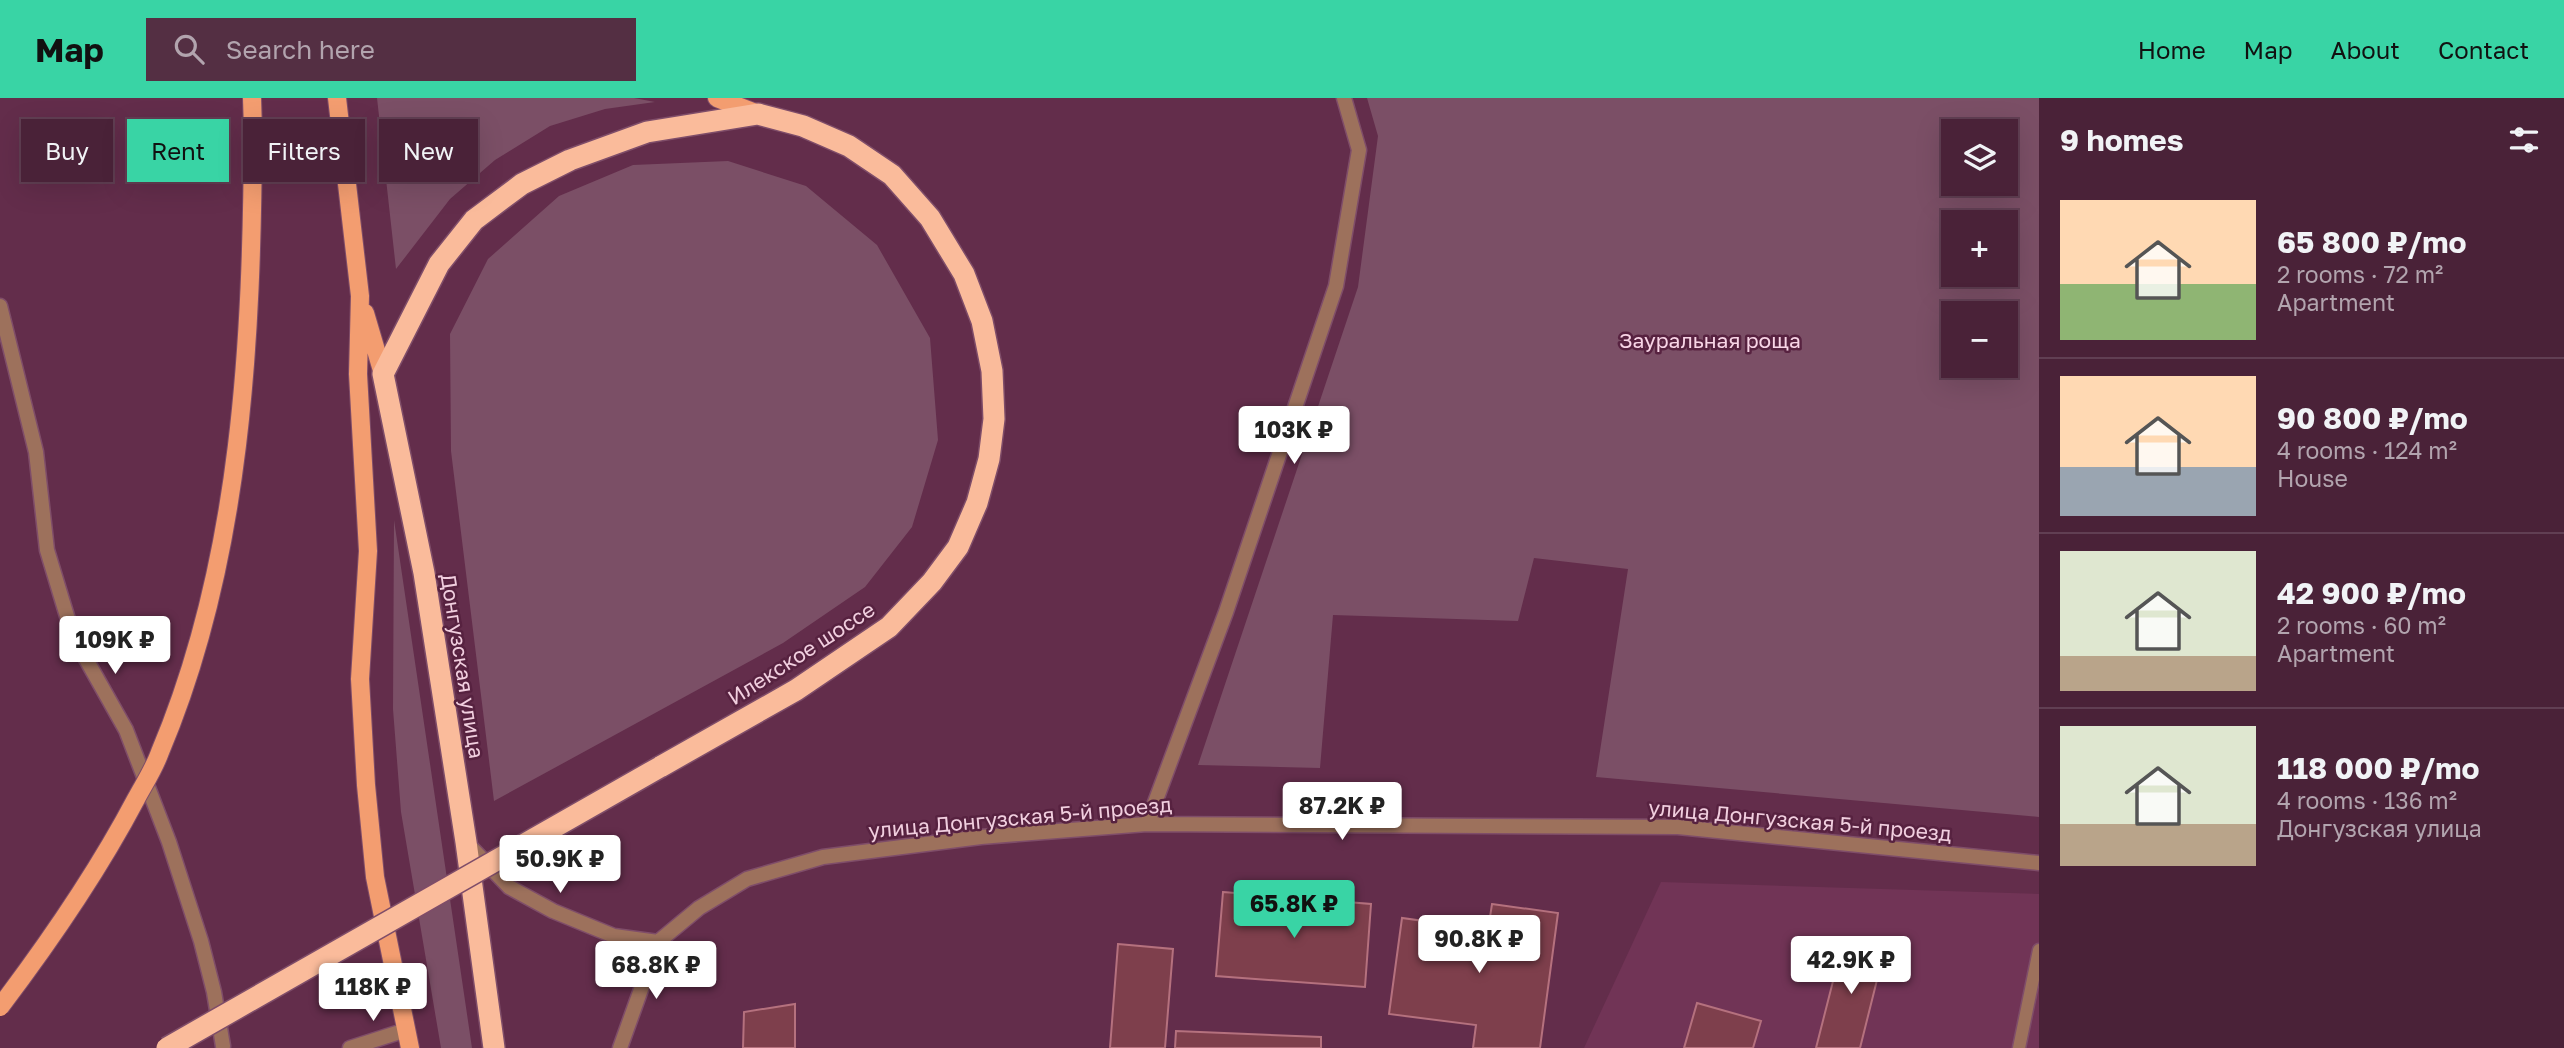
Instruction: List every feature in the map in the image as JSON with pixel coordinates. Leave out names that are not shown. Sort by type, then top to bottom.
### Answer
[{"type":"highway","points":[[383,373],[439,264],[474,220],[522,184],[570,160],[647,132],[758,114]]},
{"type":"highway","name":"Илекское шоссе","points":[[167,1048],[796,690],[889,627],[932,582],[958,547],[977,503],[989,458],[994,419],[992,371],[982,321],[964,274],[930,218],[892,175],[849,146],[803,126],[758,114]]},
{"type":"highway","name":"Донгузская улица","points":[[383,373],[424,573],[466,842],[494,1048]]},
{"type":"main road","points":[[0,1007],[50,941],[117,835],[160,754],[191,668],[217,564],[236,451],[247,357],[252,264],[252,98]]},
{"type":"main road","name":"Донгузская улица","points":[[337,98],[360,296],[358,373],[368,551],[360,680],[366,785],[375,877],[408,1039]]},
{"type":"main road","points":[[718,98],[758,114]]},
{"type":"main road","name":"Донгузская улица","points":[[360,296],[383,373]]},
{"type":"street","points":[[1147,824],[1226,612],[1336,286],[1359,150],[1344,98]]},
{"type":"street","points":[[0,306],[36,452],[47,550],[73,636],[125,730],[170,842],[214,992],[222,1047]]},
{"type":"street","name":"улица Донгузская 5-й проезд","points":[[658,942],[699,908],[747,879],[823,857],[981,837],[1147,824],[1678,827],[2039,863]]},
{"type":"street","points":[[466,842],[509,887],[553,911],[614,936],[658,942],[620,1048]]},
{"type":"street","points":[[350,1048],[408,1039]]},
{"type":"lane","points":[[2020,1048],[2036,981],[2039,950]]},
{"type":"shaded area","points":[[1661,882],[2039,894],[2039,1048],[1584,1048]]},
{"type":"green space","points":[[377,98],[634,98],[655,102],[605,109],[550,126],[495,160],[478,175],[478,119],[379,119]]},
{"type":"green space","name":"Зауральная роща","points":[[1367,98],[2039,98],[2039,817],[1596,777],[1628,569],[1534,558],[1518,621],[1333,615],[1320,768],[1198,765],[1358,287],[1378,136]]},
{"type":"green space","points":[[728,161],[806,186],[877,245],[930,338],[938,440],[912,527],[865,587],[783,643],[494,801],[451,451],[450,334],[488,259],[559,196],[633,165]]},
{"type":"green space","points":[[386,182],[470,182],[450,199],[396,269]]},
{"type":"green space","points":[[394,520],[472,1048],[441,1048],[401,812],[393,709]]},
{"type":"building","points":[[1223,892],[1371,904],[1365,987],[1216,976]]},
{"type":"building","points":[[1492,904],[1558,913],[1540,1048],[1473,1048],[1476,1025],[1389,1014],[1402,918],[1488,930]]},
{"type":"building","points":[[1844,938],[1885,948],[1860,1048],[1816,1048]]},
{"type":"building","points":[[1118,944],[1173,949],[1165,1048],[1110,1048]]},
{"type":"building","points":[[1697,1003],[1761,1021],[1753,1048],[1684,1048]]},
{"type":"building","points":[[795,1004],[795,1048],[743,1048],[744,1012]]},
{"type":"building","points":[[1176,1031],[1321,1037],[1321,1048],[1175,1048]]}]
